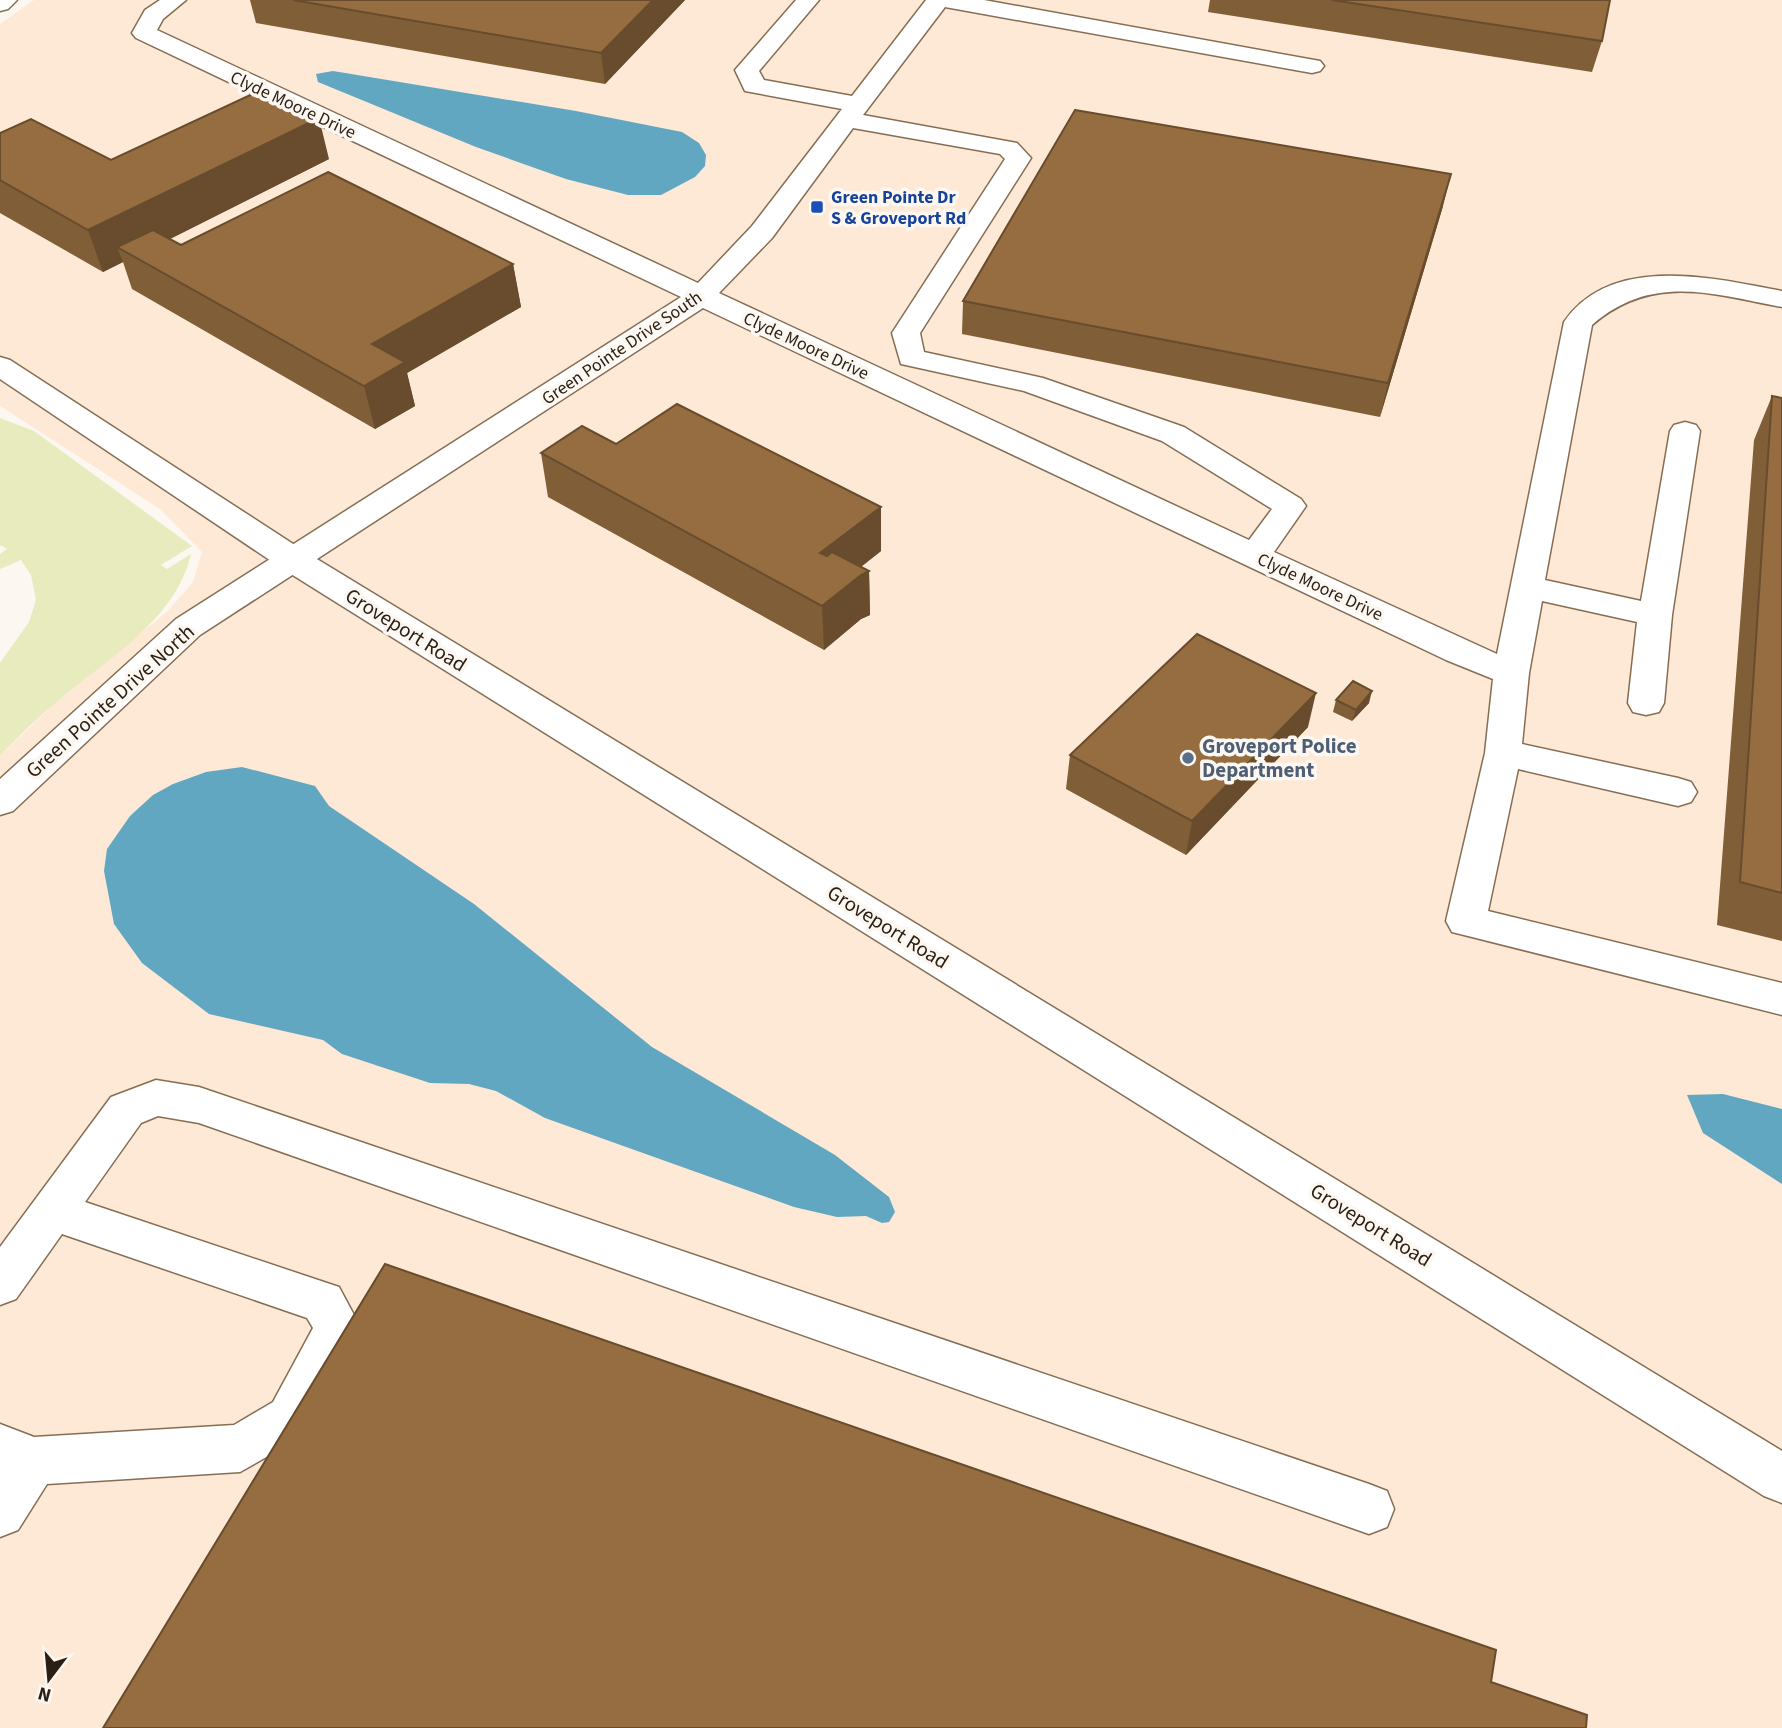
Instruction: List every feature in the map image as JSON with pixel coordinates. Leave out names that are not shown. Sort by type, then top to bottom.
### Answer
[{"type":"street","points":[[0,4],[6,0]]},
{"type":"street","name":"Clyde Moore Drive","points":[[175,0],[153,15],[144,33],[1458,652],[1511,673]]},
{"type":"street","points":[[808,0],[747,70],[754,86],[853,113],[1008,148],[1018,158],[905,333],[911,358]]},
{"type":"street","name":"Green Pointe Drive South","points":[[295,561],[700,297],[762,232],[938,0]]},
{"type":"street","points":[[946,0],[1312,66]]},
{"type":"street","points":[[1782,299],[1677,281],[1628,289],[1595,305],[1578,322],[1511,673],[1503,753],[1466,921],[1782,999]]},
{"type":"street","points":[[880,380],[911,358],[1031,384],[1173,434],[1290,506],[1254,556]]},
{"type":"street","name":"Groveport Road","points":[[0,366],[295,561],[1782,1479]]},
{"type":"street","points":[[1646,703],[1655,615],[1685,432]]},
{"type":"street","name":"Green Pointe Drive North","points":[[0,801],[188,627],[295,561]]},
{"type":"street","points":[[1528,587],[1655,615]]},
{"type":"street","points":[[1503,753],[1678,792]]},
{"type":"street","points":[[0,1284],[126,1110],[156,1098],[199,1105],[1369,1509]]},
{"type":"street","points":[[0,1512],[17,1455],[240,1448],[290,1418],[338,1328],[323,1302],[53,1211]]},
{"type":"shaded area","points":[[34,0],[1782,0],[1782,1728],[0,1728],[0,756],[57,701],[168,611],[193,582],[202,552],[160,509],[0,406],[0,24]]},
{"type":"green space","points":[[0,418],[34,431],[192,546],[161,565],[167,569],[191,554],[183,578],[171,599],[155,618],[118,653],[43,713],[0,756],[0,663],[29,622],[36,600],[31,575],[21,560],[0,569],[0,554],[7,549],[0,545]]},
{"type":"water","points":[[333,71],[576,111],[682,132],[699,143],[706,155],[705,166],[695,177],[661,195],[628,195],[566,179],[476,147],[318,82],[316,74]]},
{"type":"water","points":[[242,767],[315,786],[329,806],[474,904],[652,1047],[835,1155],[889,1197],[895,1212],[889,1222],[882,1223],[866,1216],[837,1217],[794,1207],[545,1118],[496,1091],[469,1084],[430,1083],[342,1054],[323,1040],[209,1014],[142,963],[114,924],[104,871],[107,849],[130,816],[153,795],[173,784],[206,772]]},
{"type":"water","points":[[1723,1094],[1782,1109],[1782,1184],[1703,1133],[1687,1095]]},
{"type":"building","points":[[293,0],[653,0],[601,53]]},
{"type":"building","points":[[1332,0],[1610,0],[1602,41]]},
{"type":"building","points":[[261,90],[319,118],[88,230],[0,180],[0,133],[31,119],[111,160]]},
{"type":"building","points":[[1075,110],[1451,174],[1388,383],[963,301]]},
{"type":"building","points":[[328,172],[513,264],[372,344],[405,362],[364,386],[117,247],[153,230],[181,245]]},
{"type":"building","points":[[1772,396],[1782,398],[1782,893],[1740,882]]},
{"type":"building","points":[[677,404],[881,507],[820,553],[827,556],[832,552],[869,571],[822,606],[541,453],[582,426],[616,444]]},
{"type":"building","name":"Groveport Police Department","points":[[1197,634],[1316,693],[1192,821],[1070,755]]},
{"type":"building","points":[[1353,681],[1372,691],[1356,710],[1336,700]]},
{"type":"building","points":[[385,1264],[1496,1650],[1491,1682],[1587,1715],[1586,1728],[103,1728]]},
{"type":"place","name":"Green Pointe Dr S & Groveport Rd","points":[[817,207]]},
{"type":"place","name":"Groveport Police Department","points":[[1188,758]]}]
